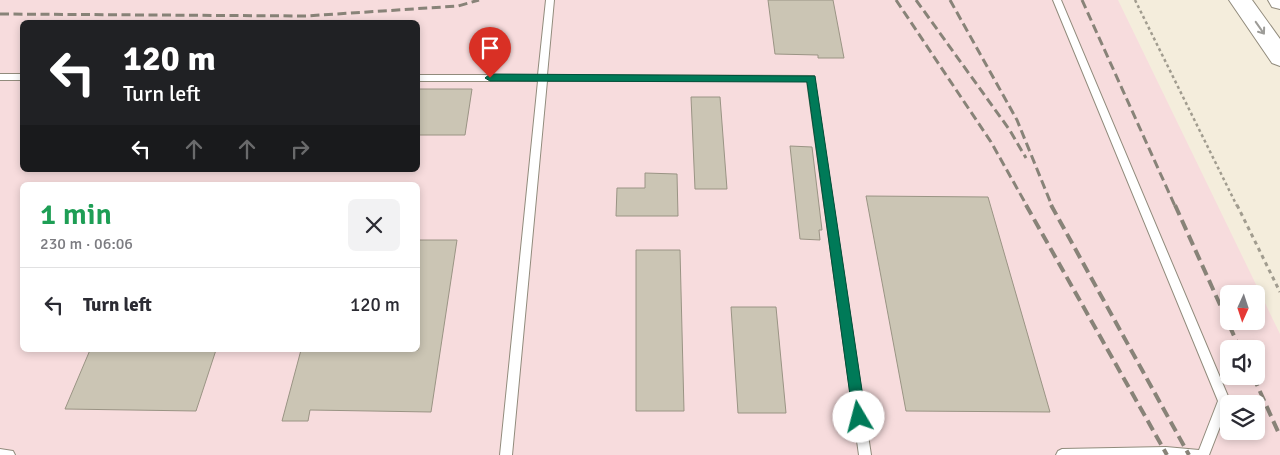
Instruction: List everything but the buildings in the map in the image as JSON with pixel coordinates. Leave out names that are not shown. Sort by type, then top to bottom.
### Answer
[{"type":"highway","points":[[1240,0],[1280,57]]},
{"type":"lane","points":[[506,455],[544,78],[550,0]]},
{"type":"lane","points":[[1057,0],[1224,401],[1202,455]]},
{"type":"lane","points":[[0,77],[20,77]]},
{"type":"lane","points":[[420,78],[811,78],[864,455]]},
{"type":"lane","points":[[1062,455],[1166,453],[1196,455]]},
{"type":"lane","points":[[0,455],[9,455]]},
{"type":"path","points":[[1135,0],[1280,292]]},
{"type":"shaded area","points":[[0,0],[1118,0],[1256,285],[1220,285],[1220,330],[1265,330],[1265,303],[1280,334],[1280,455],[0,455]]},
{"type":"railway","points":[[0,14],[306,16],[458,6],[479,0]]},
{"type":"railway","points":[[896,0],[991,142],[1027,206]]},
{"type":"railway","points":[[916,0],[1009,129],[1026,158]]},
{"type":"railway","points":[[950,0],[1017,120],[1052,206]]},
{"type":"railway","points":[[1082,0],[1175,206]]},
{"type":"railway","points":[[1026,205],[1167,455]]},
{"type":"railway","points":[[1051,205],[1189,455]]},
{"type":"railway","points":[[1175,205],[1236,340]]},
{"type":"railway","points":[[1257,385],[1280,436]]},
{"type":"route","points":[[490,78],[811,78],[859,417]]}]
